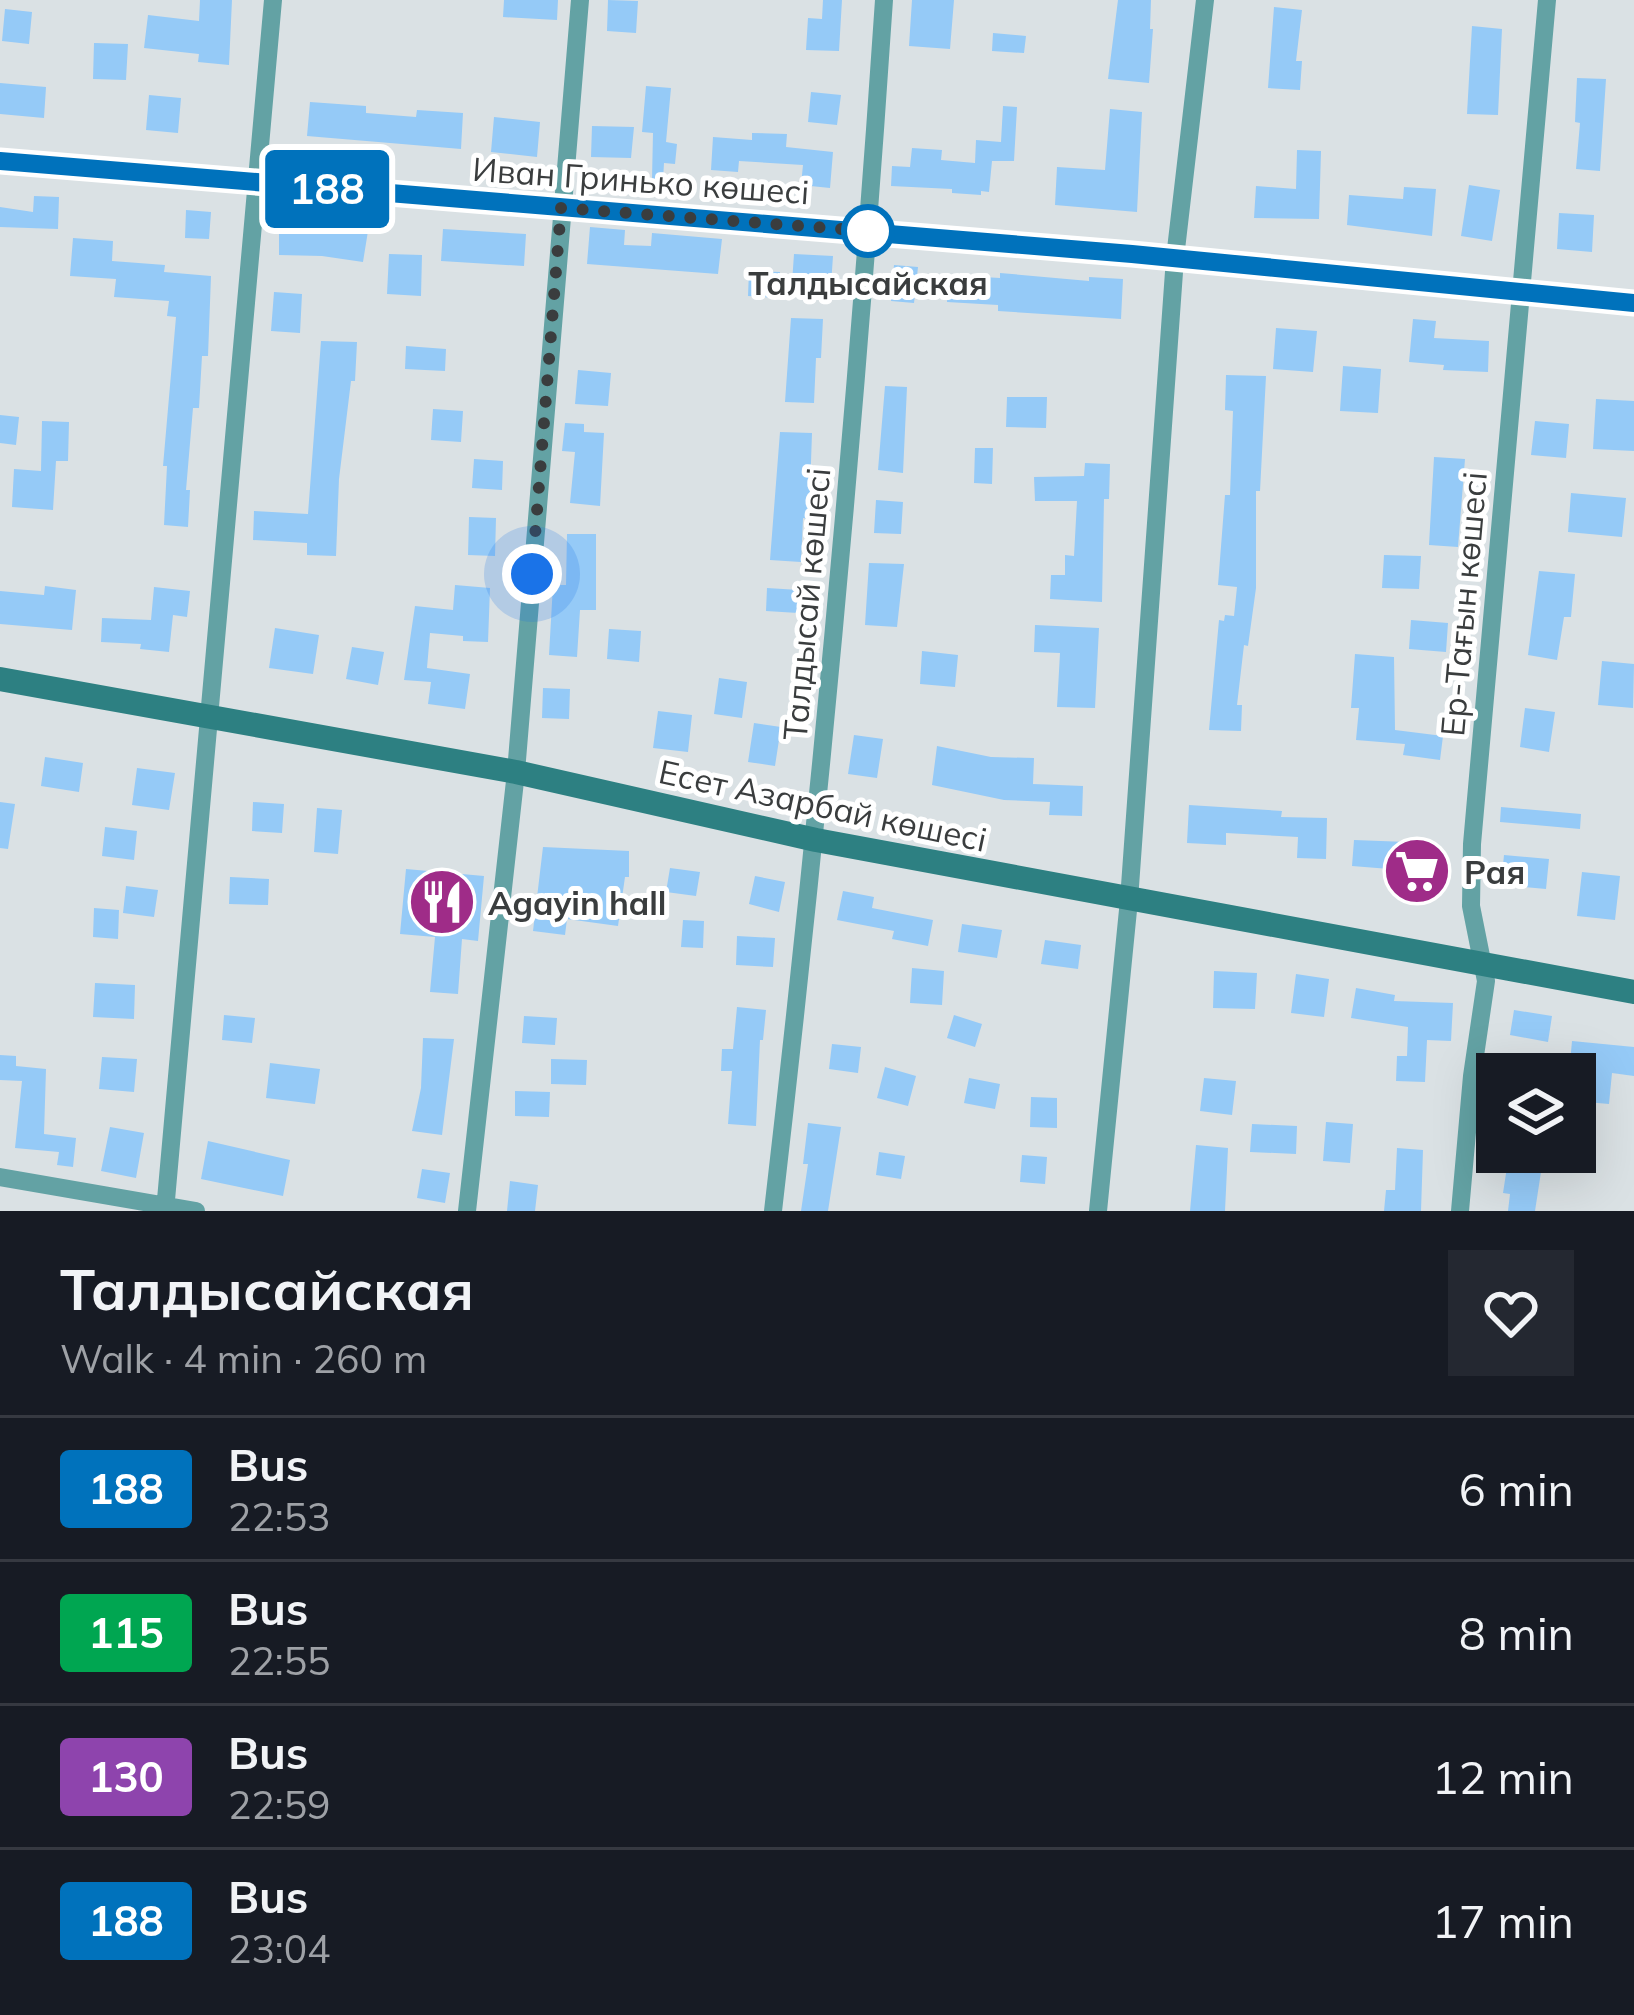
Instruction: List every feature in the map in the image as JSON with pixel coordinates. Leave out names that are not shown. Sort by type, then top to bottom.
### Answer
[{"type":"street","points":[[165,1208],[273,0]]},
{"type":"street","points":[[467,1211],[516,772],[580,0]]},
{"type":"street","name":"Талдысай көшесі","points":[[773,1211],[816,840],[884,0]]},
{"type":"street","points":[[1098,1211],[1129,900],[1175,258],[1205,0]]},
{"type":"street","name":"Ер-Тағын көшесі","points":[[1460,1211],[1486,966],[1471,906],[1472,844],[1547,0]]},
{"type":"street","name":"Иван Гринько көшесі","points":[[0,161],[868,231],[1634,303]]},
{"type":"street","name":"Есет Азарбай көшесі","points":[[0,679],[516,772],[816,840],[1634,992]]},
{"type":"street","points":[[0,1177],[196,1211]]},
{"type":"building","points":[[200,0],[232,0],[229,65],[198,62],[199,54],[144,48],[148,15],[199,21]]},
{"type":"building","points":[[504,0],[558,0],[557,20],[503,17]]},
{"type":"building","points":[[608,0],[638,1],[636,33],[607,31]]},
{"type":"building","points":[[823,0],[842,0],[839,51],[806,50],[808,18],[822,19]]},
{"type":"building","points":[[912,0],[954,0],[950,49],[909,46]]},
{"type":"building","points":[[1118,0],[1151,0],[1149,83],[1108,79]]},
{"type":"building","points":[[1274,7],[1302,10],[1296,61],[1302,61],[1300,90],[1268,88]]},
{"type":"building","points":[[5,9],[32,12],[29,44],[2,41]]},
{"type":"building","points":[[1472,26],[1502,29],[1498,115],[1467,114]]},
{"type":"building","points":[[993,33],[1026,36],[1024,53],[992,51]]},
{"type":"building","points":[[94,43],[128,44],[126,80],[93,79]]},
{"type":"building","points":[[1577,78],[1606,79],[1600,171],[1576,169]]},
{"type":"building","points":[[0,83],[46,87],[44,118],[0,114]]},
{"type":"building","points":[[646,86],[671,88],[666,142],[677,144],[675,164],[664,163],[663,180],[652,179],[653,133],[642,132]]},
{"type":"building","points":[[811,92],[841,95],[837,125],[808,122]]},
{"type":"building","points":[[149,95],[181,98],[178,133],[146,130]]},
{"type":"building","points":[[310,102],[366,106],[366,113],[416,117],[417,110],[463,113],[461,149],[307,136]]},
{"type":"building","points":[[1003,106],[1017,107],[1014,161],[992,161],[989,192],[891,186],[892,166],[910,167],[912,148],[942,150],[941,160],[975,163],[976,140],[1001,142]]},
{"type":"building","points":[[1110,109],[1142,112],[1137,212],[1055,205],[1057,167],[1105,170]]},
{"type":"building","points":[[494,117],[540,122],[537,157],[491,152]]},
{"type":"building","points":[[592,126],[634,127],[631,158],[591,157]]},
{"type":"building","points":[[752,133],[787,134],[786,147],[833,152],[830,188],[801,185],[803,165],[739,161],[738,172],[711,170],[713,137],[752,140]]},
{"type":"building","points":[[1297,150],[1321,151],[1319,219],[1254,218],[1256,186],[1296,189]]},
{"type":"building","points":[[1469,185],[1500,190],[1492,241],[1461,236]]},
{"type":"building","points":[[1404,187],[1436,189],[1432,236],[1347,225],[1349,195],[1403,199]]},
{"type":"building","points":[[34,196],[59,197],[58,229],[0,227],[0,207],[33,212]]},
{"type":"building","points":[[186,210],[211,212],[209,239],[185,238]]},
{"type":"building","points":[[1559,213],[1594,215],[1592,252],[1557,249]]},
{"type":"building","points":[[279,222],[368,231],[363,262],[279,255]]},
{"type":"building","points":[[590,227],[625,230],[624,245],[651,246],[652,233],[722,239],[718,274],[587,264]]},
{"type":"building","points":[[443,229],[526,234],[524,266],[441,261]]},
{"type":"building","points":[[73,238],[113,241],[112,261],[165,265],[164,272],[211,276],[208,356],[202,356],[199,408],[193,408],[188,527],[164,525],[167,466],[163,466],[176,317],[167,316],[169,301],[114,297],[116,279],[70,276]]},
{"type":"building","points":[[389,254],[422,255],[421,296],[387,294]]},
{"type":"building","points":[[794,254],[833,256],[831,285],[792,283]]},
{"type":"building","points":[[894,265],[918,267],[914,303],[891,301]]},
{"type":"building","points":[[749,271],[780,272],[779,298],[748,296]]},
{"type":"building","points":[[1000,273],[1089,281],[1089,277],[1123,279],[1121,319],[998,311],[998,305],[947,302],[949,275],[1000,278]]},
{"type":"building","points":[[274,292],[302,294],[300,333],[271,331]]},
{"type":"building","points":[[791,318],[823,319],[814,403],[785,402]]},
{"type":"building","points":[[1413,319],[1436,321],[1434,338],[1489,341],[1488,372],[1443,370],[1444,365],[1409,362]]},
{"type":"building","points":[[1276,328],[1317,331],[1313,372],[1273,369]]},
{"type":"building","points":[[321,341],[357,342],[339,479],[336,556],[307,555],[307,543],[253,540],[254,511],[308,514]]},
{"type":"building","points":[[406,346],[446,349],[445,371],[405,369]]},
{"type":"building","points":[[1343,366],[1381,369],[1378,413],[1340,411]]},
{"type":"building","points":[[578,370],[611,373],[608,406],[575,404]]},
{"type":"building","points":[[1226,375],[1266,376],[1260,491],[1256,491],[1256,588],[1237,705],[1242,705],[1241,731],[1209,730],[1219,620],[1234,616],[1237,587],[1218,585],[1225,495],[1230,495],[1233,411],[1225,410]]},
{"type":"building","points":[[885,386],[907,387],[903,473],[878,470]]},
{"type":"building","points":[[1007,397],[1047,397],[1046,428],[1006,427]]},
{"type":"building","points":[[1596,399],[1634,401],[1634,451],[1593,449]]},
{"type":"building","points":[[433,409],[463,411],[461,442],[431,440]]},
{"type":"building","points":[[0,415],[19,417],[16,445],[0,443]]},
{"type":"building","points":[[42,421],[69,422],[68,461],[56,461],[53,510],[12,507],[14,469],[41,471]]},
{"type":"building","points":[[1535,421],[1569,424],[1566,458],[1531,455]]},
{"type":"building","points":[[565,423],[584,424],[584,432],[604,433],[600,506],[570,503],[575,452],[562,451]]},
{"type":"building","points":[[780,432],[812,433],[809,519],[803,518],[801,562],[770,560]]},
{"type":"building","points":[[975,448],[993,448],[992,484],[974,483]]},
{"type":"building","points":[[1434,457],[1465,459],[1458,547],[1429,545]]},
{"type":"building","points":[[474,459],[503,461],[502,490],[472,488]]},
{"type":"building","points":[[1085,463],[1110,464],[1109,499],[1104,499],[1102,602],[1050,599],[1051,575],[1065,575],[1065,555],[1074,556],[1077,501],[1035,501],[1034,477],[1084,476]]},
{"type":"building","points":[[1571,493],[1626,498],[1622,537],[1568,532]]},
{"type":"building","points":[[876,500],[903,502],[901,534],[874,533]]},
{"type":"building","points":[[469,517],[496,518],[495,556],[468,555]]},
{"type":"building","points":[[567,534],[596,534],[596,610],[580,610],[577,657],[549,655],[553,585],[566,585]]},
{"type":"building","points":[[1384,555],[1421,556],[1419,589],[1382,588]]},
{"type":"building","points":[[869,563],[904,564],[897,627],[865,625]]},
{"type":"building","points":[[1539,571],[1575,574],[1571,617],[1564,617],[1557,660],[1528,655]]},
{"type":"building","points":[[455,585],[490,588],[488,642],[430,633],[427,668],[470,674],[465,709],[428,704],[431,682],[404,680],[415,606],[453,610]]},
{"type":"building","points":[[45,586],[76,590],[72,630],[0,624],[0,591],[44,595]]},
{"type":"building","points":[[154,587],[190,591],[187,617],[173,615],[169,652],[140,649],[141,644],[101,642],[102,618],[151,620]]},
{"type":"building","points":[[767,588],[799,590],[798,613],[766,611]]},
{"type":"building","points":[[1411,620],[1448,623],[1446,652],[1409,649]]},
{"type":"building","points":[[1035,625],[1099,628],[1095,708],[1057,707],[1060,653],[1034,652]]},
{"type":"building","points":[[275,628],[319,635],[313,674],[269,668]]},
{"type":"building","points":[[609,629],[641,631],[639,662],[607,659]]},
{"type":"building","points":[[352,647],[384,652],[378,685],[346,679]]},
{"type":"building","points":[[922,651],[958,655],[955,687],[920,684]]},
{"type":"building","points":[[1355,654],[1394,657],[1395,730],[1443,736],[1440,760],[1403,755],[1405,744],[1356,740],[1359,708],[1351,708]]},
{"type":"building","points":[[1602,661],[1634,664],[1633,708],[1598,705]]},
{"type":"building","points":[[719,678],[747,682],[742,718],[714,714]]},
{"type":"building","points":[[543,688],[570,689],[569,719],[542,718]]},
{"type":"building","points":[[1525,708],[1555,712],[1549,752],[1520,747]]},
{"type":"building","points":[[658,711],[692,715],[688,752],[653,748]]},
{"type":"building","points":[[754,723],[781,727],[775,766],[748,762]]},
{"type":"building","points":[[854,735],[883,739],[877,778],[848,774]]},
{"type":"building","points":[[937,746],[991,757],[1034,758],[1033,784],[1083,786],[1082,816],[1049,815],[1050,802],[1004,800],[932,785]]},
{"type":"building","points":[[45,757],[83,763],[79,792],[41,786]]},
{"type":"building","points":[[137,768],[175,773],[169,810],[132,805]]},
{"type":"building","points":[[0,802],[15,804],[8,849],[0,848]]},
{"type":"building","points":[[253,802],[284,804],[282,833],[252,831]]},
{"type":"building","points":[[1189,805],[1327,818],[1326,859],[1297,858],[1298,837],[1226,833],[1226,845],[1187,843]]},
{"type":"building","points":[[1501,807],[1581,814],[1580,829],[1500,822]]},
{"type":"building","points":[[317,808],[342,810],[338,854],[314,852]]},
{"type":"building","points":[[105,827],[137,831],[134,860],[102,856]]},
{"type":"building","points":[[1354,840],[1434,843],[1430,897],[1401,893],[1402,870],[1352,866]]},
{"type":"building","points":[[543,847],[629,851],[629,877],[625,877],[618,926],[567,919],[565,935],[533,931]]},
{"type":"building","points":[[1504,855],[1549,859],[1546,889],[1501,885]]},
{"type":"building","points":[[670,868],[700,872],[696,896],[666,892]]},
{"type":"building","points":[[406,869],[484,876],[478,941],[462,939],[458,994],[430,992],[435,937],[400,934]]},
{"type":"building","points":[[1582,872],[1620,876],[1615,920],[1577,916]]},
{"type":"building","points":[[755,876],[785,882],[779,912],[749,904]]},
{"type":"building","points":[[230,877],[269,879],[268,905],[229,904]]},
{"type":"building","points":[[126,886],[158,890],[154,917],[123,913]]},
{"type":"building","points":[[843,891],[874,897],[872,908],[933,920],[928,946],[892,939],[894,931],[837,920]]},
{"type":"building","points":[[94,908],[119,910],[118,939],[93,937]]},
{"type":"building","points":[[683,920],[704,921],[703,948],[681,947]]},
{"type":"building","points":[[962,924],[1002,930],[997,958],[958,952]]},
{"type":"building","points":[[737,936],[775,938],[773,967],[736,965]]},
{"type":"building","points":[[1045,940],[1081,945],[1078,969],[1041,964]]},
{"type":"building","points":[[912,968],[944,971],[942,1005],[910,1003]]},
{"type":"building","points":[[1214,971],[1257,973],[1255,1009],[1213,1008]]},
{"type":"building","points":[[1296,974],[1329,979],[1324,1017],[1291,1013]]},
{"type":"building","points":[[95,983],[135,985],[134,1019],[93,1017]]},
{"type":"building","points":[[1356,988],[1395,995],[1394,1001],[1453,1003],[1451,1041],[1427,1040],[1425,1082],[1396,1081],[1397,1056],[1407,1056],[1408,1027],[1351,1018]]},
{"type":"building","points":[[737,1007],[766,1010],[756,1126],[728,1124],[732,1071],[721,1071],[722,1049],[733,1049]]},
{"type":"building","points":[[1514,1010],[1552,1016],[1548,1042],[1510,1035]]},
{"type":"building","points":[[224,1015],[255,1018],[252,1043],[222,1040]]},
{"type":"building","points":[[954,1015],[982,1024],[975,1047],[947,1038]]},
{"type":"building","points":[[524,1016],[557,1018],[555,1045],[522,1043]]},
{"type":"building","points":[[423,1038],[454,1039],[442,1135],[412,1131],[421,1088]]},
{"type":"building","points":[[1572,1041],[1634,1047],[1634,1076],[1612,1073],[1609,1104],[1596,1103],[1596,1053],[1571,1053]]},
{"type":"building","points":[[832,1044],[861,1047],[858,1073],[829,1069]]},
{"type":"building","points":[[0,1055],[16,1056],[16,1066],[46,1069],[44,1134],[76,1138],[73,1167],[57,1165],[59,1152],[15,1148],[22,1081],[0,1080]]},
{"type":"building","points":[[102,1057],[137,1059],[134,1092],[99,1089]]},
{"type":"building","points":[[551,1059],[587,1060],[586,1085],[551,1084]]},
{"type":"building","points":[[270,1063],[320,1069],[315,1104],[266,1098]]},
{"type":"building","points":[[885,1067],[916,1076],[908,1106],[877,1098]]},
{"type":"building","points":[[969,1078],[1000,1084],[995,1109],[964,1103]]},
{"type":"building","points":[[1204,1078],[1236,1081],[1232,1115],[1200,1111]]},
{"type":"building","points":[[515,1091],[550,1092],[549,1117],[515,1116]]},
{"type":"building","points":[[1031,1097],[1057,1098],[1057,1128],[1030,1127]]},
{"type":"building","points":[[1326,1122],[1353,1124],[1350,1163],[1323,1161]]},
{"type":"building","points":[[808,1123],[841,1127],[828,1211],[801,1211]]},
{"type":"building","points":[[1252,1124],[1297,1126],[1296,1154],[1250,1152]]},
{"type":"building","points":[[110,1127],[144,1133],[136,1178],[101,1171]]},
{"type":"building","points":[[208,1141],[290,1160],[283,1196],[201,1179]]},
{"type":"building","points":[[1196,1145],[1228,1148],[1225,1211],[1190,1211]]},
{"type":"building","points":[[1397,1148],[1423,1150],[1421,1211],[1384,1211],[1386,1190],[1395,1190]]},
{"type":"building","points":[[879,1152],[905,1156],[901,1179],[876,1175]]},
{"type":"building","points":[[1022,1155],[1047,1157],[1045,1184],[1020,1182]]},
{"type":"building","points":[[422,1169],[450,1173],[445,1203],[417,1198]]},
{"type":"building","points":[[1506,1173],[1541,1173],[1535,1211],[1508,1211],[1510,1194],[1503,1193]]},
{"type":"building","points":[[510,1181],[538,1185],[535,1211],[507,1211]]},
{"type":"bus line","name":"188","points":[[0,161],[868,231],[1634,303]]},
{"type":"place","name":"Талдысайская","points":[[868,231]]},
{"type":"place","name":"Рая","points":[[1417,871]]},
{"type":"place","name":"Agayin hall","points":[[442,902]]},
{"type":"route","points":[[532,574],[561,208],[868,231]]}]
